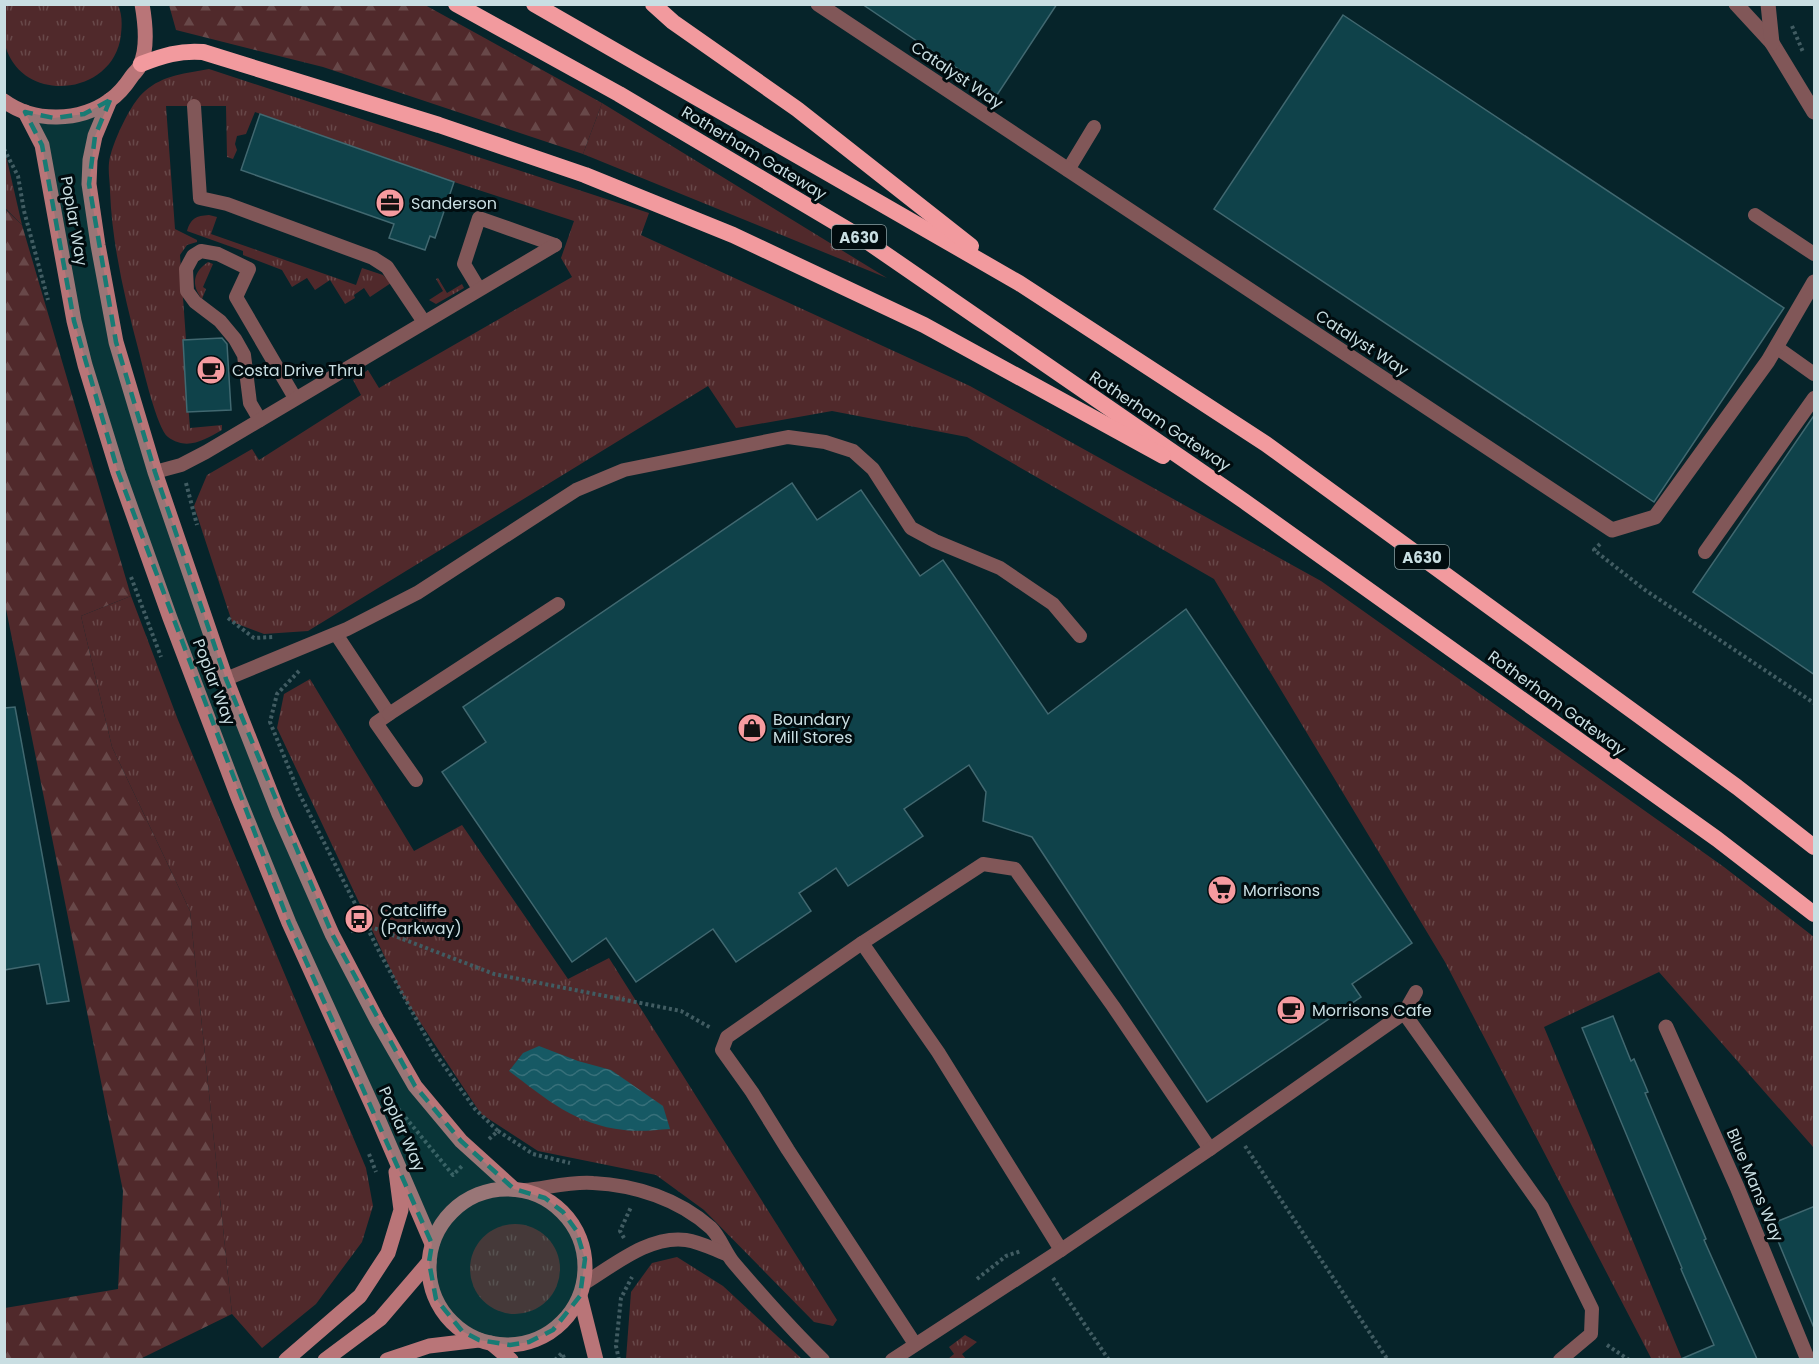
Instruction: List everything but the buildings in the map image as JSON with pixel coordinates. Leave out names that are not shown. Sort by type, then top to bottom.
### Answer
[{"type":"highway","name":"Rotherham Gateway","points":[[456,4],[619,94],[865,240],[1244,501],[1717,839],[1815,914]]},
{"type":"highway","name":"Rotherham Gateway","points":[[534,4],[1019,283],[1266,444],[1737,787],[1815,848]]},
{"type":"highway","name":"A630","points":[[653,4],[673,22],[797,110],[1019,283]]},
{"type":"highway","name":"A630","points":[[141,64],[168,54],[186,51],[203,52],[439,125],[585,175],[732,235],[924,325],[1244,501]]},
{"type":"main road","points":[[4,101],[26,112],[54,118],[84,114],[110,100],[123,88],[141,64],[146,30],[142,4]]},
{"type":"main road","name":"Poplar Way","points":[[110,100],[95,136],[90,160],[89,184],[116,342],[155,472],[226,678],[279,814],[332,934],[376,1020],[415,1086],[461,1141],[519,1190],[545,1198],[563,1212],[576,1230],[585,1259],[582,1290],[596,1359]]},
{"type":"main road","name":"Poplar Way","points":[[26,112],[42,145],[74,321],[118,472],[170,618],[242,808],[290,923],[432,1244]]},
{"type":"main road","points":[[286,1359],[360,1296],[388,1253],[401,1210],[394,1157]]},
{"type":"main road","points":[[512,1359],[462,1331],[445,1315],[436,1299],[431,1283],[429,1262],[432,1244],[441,1226],[455,1208],[469,1198],[493,1190],[519,1190]]},
{"type":"main road","points":[[325,1359],[381,1319],[429,1262]]},
{"type":"main road","points":[[387,1359],[429,1346],[485,1342],[510,1345],[529,1342],[553,1330],[569,1314],[582,1290]]},
{"type":"street","name":"Catalyst Way","points":[[818,4],[1612,530]]},
{"type":"street","points":[[1736,4],[1772,43],[1815,112]]},
{"type":"street","points":[[1767,4],[1772,43]]},
{"type":"street","points":[[1612,530],[1655,517],[1776,347],[1815,282]]},
{"type":"street","name":"Blue Mans Way","points":[[1666,1027],[1737,1186],[1808,1359]]},
{"type":"lane","points":[[194,106],[200,198],[227,204],[373,258],[387,267],[424,322]]},
{"type":"lane","points":[[1068,170],[1094,126]]},
{"type":"lane","points":[[1755,216],[1815,255]]},
{"type":"lane","points":[[155,472],[181,465],[555,245],[479,218],[464,264],[479,289]]},
{"type":"lane","points":[[260,420],[250,403],[244,355],[240,347],[220,321],[195,302],[187,291],[186,269],[193,256],[201,251],[218,254],[249,269],[236,297],[295,398]]},
{"type":"lane","points":[[1776,347],[1815,374]]},
{"type":"lane","points":[[1705,552],[1815,398]]},
{"type":"lane","points":[[226,678],[336,634],[417,593],[576,490],[624,470],[788,437],[825,442],[853,451],[873,469],[911,528],[935,541],[999,568],[1053,604],[1080,636]]},
{"type":"lane","points":[[416,780],[376,723],[558,604]]},
{"type":"lane","points":[[336,634],[389,714]]},
{"type":"lane","points":[[915,1344],[752,1092],[722,1050],[727,1037],[862,943],[983,864],[1015,869],[1113,1006],[1210,1149]]},
{"type":"lane","points":[[862,943],[938,1052],[1061,1250]]},
{"type":"lane","points":[[892,1359],[1061,1250],[1210,1149],[1404,1013],[1416,992]]},
{"type":"lane","points":[[1404,1013],[1542,1207],[1592,1309],[1591,1334],[1560,1359]]},
{"type":"lane","points":[[519,1190],[592,1182],[662,1197],[685,1209],[713,1229],[726,1254],[769,1305],[823,1359]]},
{"type":"lane","points":[[582,1290],[633,1254],[661,1241],[685,1240],[726,1254]]},
{"type":"path","points":[[1788,17],[1809,61]]},
{"type":"path","points":[[181,465],[200,535]]},
{"type":"path","points":[[1612,530],[1594,550],[1646,590],[1815,703]]},
{"type":"path","points":[[224,608],[228,618],[254,638],[287,636],[291,652],[301,669],[277,694],[270,722],[299,793],[382,957],[435,1053],[475,1109],[498,1131]]},
{"type":"path","points":[[332,934],[374,928],[494,974],[681,1011],[727,1037]]},
{"type":"path","points":[[1235,1131],[1388,1359]]},
{"type":"path","points":[[972,1283],[1006,1256],[1028,1249],[1047,1276],[1055,1279],[1109,1359]]},
{"type":"path","points":[[1591,1334],[1629,1359]]},
{"type":"path","points":[[555,1359],[562,1353],[565,1359]]},
{"type":"highlighted area","points":[[110,100],[95,136],[89,184],[116,342],[155,472],[226,679],[332,934],[415,1086],[461,1141],[514,1189],[545,1198],[563,1212],[576,1230],[585,1259],[580,1296],[553,1330],[529,1342],[510,1345],[479,1340],[462,1331],[436,1299],[429,1262],[432,1244],[289,923],[118,472],[74,321],[42,145],[25,112],[54,118],[84,114]]},
{"type":"green space","points":[[6,4],[118,5],[121,32],[113,59],[100,73],[84,82],[66,86],[48,85],[31,79],[17,68],[7,51],[4,33]]},
{"type":"green space","points":[[169,5],[425,5],[602,103],[583,154],[323,67],[176,30]]},
{"type":"green space","points":[[209,69],[649,213],[641,235],[970,386],[1321,581],[1724,867],[1814,937],[1814,1148],[1659,972],[1544,1027],[1682,1359],[1651,1358],[1445,962],[1214,579],[967,437],[832,411],[736,428],[708,386],[308,631],[264,634],[232,622],[194,506],[207,475],[252,449],[259,460],[361,395],[353,380],[368,370],[379,388],[572,277],[561,258],[574,221],[454,182],[255,112],[246,134],[237,136],[235,144],[237,150],[233,159],[227,157],[226,106],[166,106],[175,229],[197,240],[187,245],[180,255],[186,340],[183,341],[190,428],[222,425],[222,430],[195,443],[175,441],[168,437],[159,423],[129,312],[113,231],[109,163],[122,124],[145,91],[167,78]]},
{"type":"green space","points":[[602,103],[887,278],[583,154]]},
{"type":"green space","points":[[5,151],[22,225],[5,208]]},
{"type":"green space","points":[[4,208],[22,225],[131,596],[81,616],[112,747],[190,911],[232,1314],[140,1359],[5,1359],[5,1308],[118,1289],[123,1191],[5,604]]},
{"type":"green space","points":[[209,215],[217,217],[211,234],[356,285],[362,268],[383,275],[391,283],[370,297],[364,288],[354,295],[355,298],[345,304],[330,280],[315,290],[307,278],[292,287],[282,270],[243,255],[243,251],[187,231],[195,218]]},
{"type":"green space","points":[[208,262],[213,264],[203,287],[206,289],[202,299],[196,289],[195,279],[199,270]]},
{"type":"green space","points":[[438,278],[447,293],[462,284],[464,288],[436,304],[429,300],[443,291],[436,279]]},
{"type":"green space","points":[[131,596],[178,720],[366,1168],[373,1206],[362,1242],[316,1304],[262,1348],[232,1314],[190,911],[112,747],[81,616]]},
{"type":"green space","points":[[310,679],[414,851],[462,825],[568,979],[609,958],[837,1320],[833,1326],[814,1322],[704,1210],[656,1175],[538,1151],[481,1114],[404,998],[277,728],[284,694]]},
{"type":"green space","points":[[515,1224],[532,1227],[547,1237],[557,1252],[560,1269],[557,1286],[547,1301],[532,1311],[515,1314],[498,1311],[483,1301],[473,1286],[470,1269],[473,1252],[483,1237],[498,1227]]},
{"type":"green space","points":[[677,1257],[723,1286],[802,1359],[626,1359],[631,1292],[652,1263]]},
{"type":"green space","points":[[965,1335],[977,1342],[962,1354],[966,1359],[948,1359],[954,1354],[949,1347]]},
{"type":"water","points":[[539,1046],[578,1061],[611,1070],[663,1106],[670,1129],[635,1131],[607,1127],[576,1117],[549,1101],[509,1071],[523,1053]]},
{"type":"place","name":"Sanderson","points":[[390,203]]},
{"type":"place","name":"Costa Drive Thru","points":[[211,370]]},
{"type":"place","name":"Boundary Mill Stores","points":[[752,728]]},
{"type":"place","name":"Morrisons","points":[[1222,890]]},
{"type":"place","name":"Catcliffe (Parkway)","points":[[359,919]]},
{"type":"place","name":"Morrisons Cafe","points":[[1291,1010]]}]
